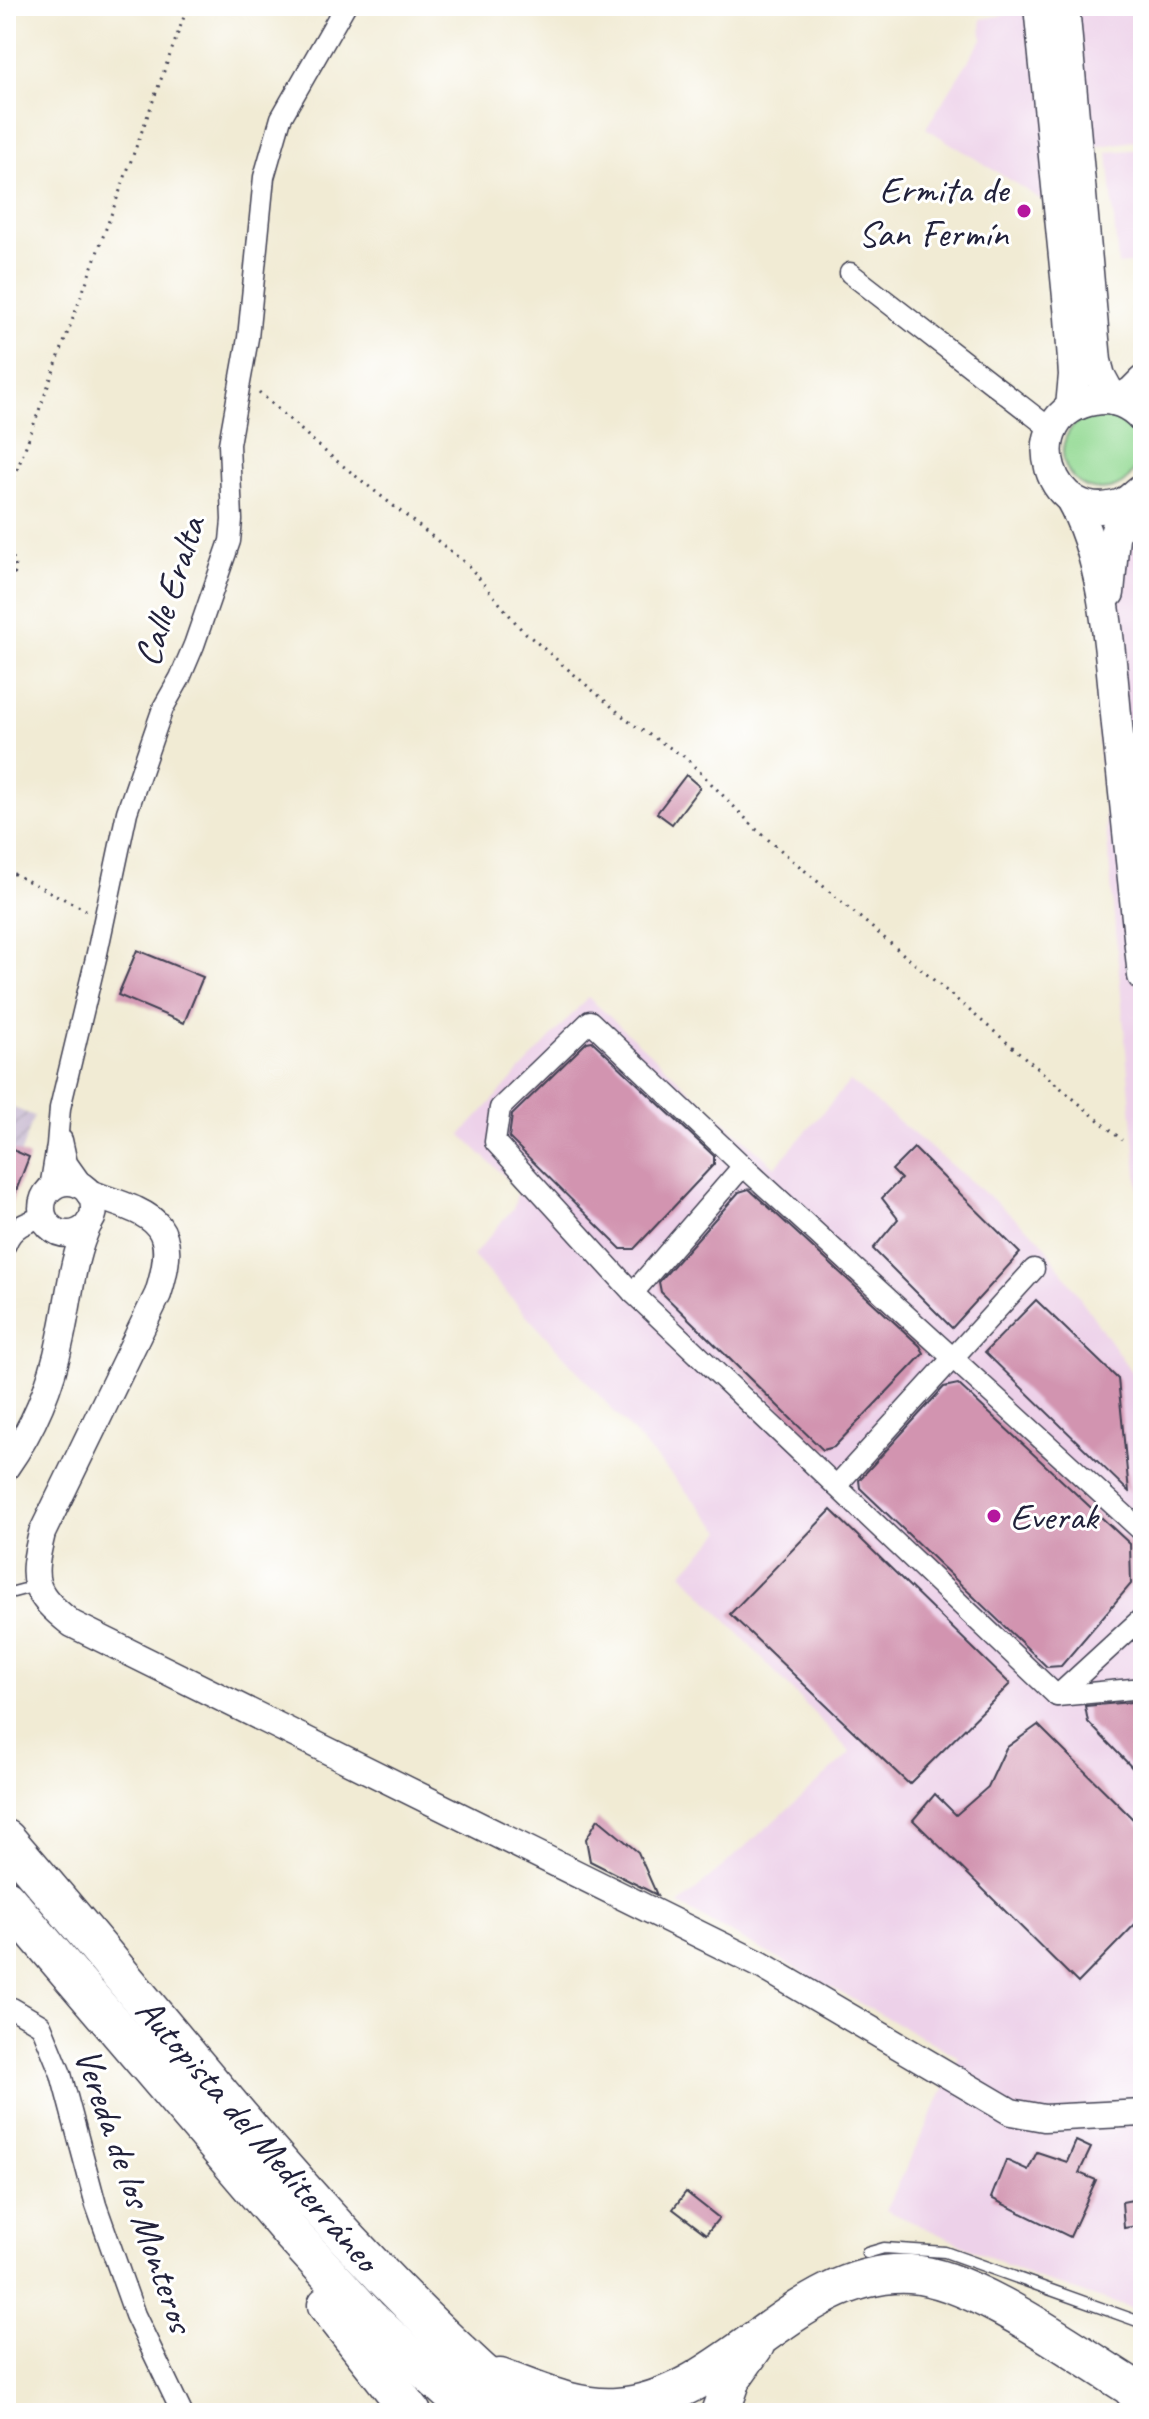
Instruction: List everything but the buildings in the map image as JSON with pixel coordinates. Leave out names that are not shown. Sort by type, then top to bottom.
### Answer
[{"type":"highway","name":"Autopista del Mediterráneo","points":[[6,1839],[320,2210],[396,2291],[477,2370],[528,2413]]},
{"type":"highway","name":"Autopista del Mediterráneo","points":[[6,1899],[233,2167],[369,2318],[472,2413]]},
{"type":"highway","points":[[233,2167],[278,2243],[412,2413]]},
{"type":"highway","points":[[477,2370],[561,2400],[590,2406],[616,2407],[646,2402],[678,2389],[761,2338],[821,2296],[851,2283],[882,2275],[912,2274],[942,2281],[1009,2311],[1139,2392]]},
{"type":"highway","points":[[720,2413],[733,2376],[761,2338]]},
{"type":"main road","points":[[1039,6],[1074,375],[1061,418],[1047,448],[1047,462],[1051,475],[1082,517],[1108,635],[1143,976]]},
{"type":"main road","points":[[1064,6],[1096,361],[1100,376],[1116,400]]},
{"type":"main road","points":[[1116,400],[1132,392],[1143,381]]},
{"type":"main road","points":[[1061,418],[1082,402],[1101,398],[1116,400],[1136,410],[1143,418]]},
{"type":"main road","points":[[1070,498],[1097,507],[1134,495]]},
{"type":"main road","points":[[1108,635],[1114,537],[1134,495]]},
{"type":"street","name":"Calle Eralta","points":[[60,1108],[127,812],[163,708],[194,645],[230,541],[229,444],[248,338],[264,177],[270,151],[281,118],[345,6]]},
{"type":"street","points":[[850,273],[1061,418]]},
{"type":"street","points":[[1143,1532],[743,1166],[590,1021],[500,1108],[495,1142],[633,1293],[1057,1696],[1143,1688]]},
{"type":"street","points":[[60,1108],[50,1188],[42,1202],[60,1246],[68,1296]]},
{"type":"street","points":[[6,1467],[34,1420],[49,1383],[61,1338],[77,1248],[94,1206],[87,1190],[67,1163],[60,1108]]},
{"type":"street","points":[[633,1293],[743,1166]]},
{"type":"street","points":[[50,1188],[63,1182],[78,1183],[87,1190],[136,1209],[159,1225],[168,1252],[158,1294],[42,1533],[34,1566],[38,1585],[51,1607],[72,1624],[761,1965],[1011,2112],[1044,2118],[1143,2113]]},
{"type":"street","points":[[6,1244],[9,1236],[24,1223],[48,1223],[61,1233],[76,1233],[90,1221],[108,1213],[136,1209]]},
{"type":"street","points":[[836,1486],[1034,1269]]},
{"type":"street","points":[[1057,1696],[1143,1617]]},
{"type":"street","name":"Vereda de los Monteros","points":[[6,2009],[12,2008],[41,2025],[61,2074],[96,2205],[135,2315],[182,2413]]},
{"type":"lane","points":[[6,1594],[38,1585]]},
{"type":"lane","points":[[867,2253],[884,2248],[945,2252],[1143,2323]]},
{"type":"path","points":[[6,500],[188,6]]},
{"type":"path","points":[[241,376],[328,454],[468,565],[521,629],[632,724],[685,757],[757,830],[1122,1140]]},
{"type":"path","points":[[6,526],[16,571],[6,590]]},
{"type":"path","points":[[6,870],[104,919]]},
{"type":"shaded area","points":[[1063,6],[1133,6],[1141,140],[1086,148],[1053,207],[926,128],[982,39],[981,19]]},
{"type":"shaded area","points":[[1143,149],[1143,263],[1118,265],[1108,152]]},
{"type":"shaded area","points":[[1143,498],[1143,1241],[1095,702],[1108,601],[1130,517]]},
{"type":"shaded area","points":[[588,997],[775,1167],[850,1081],[1039,1238],[1143,1389],[1143,2312],[1033,2277],[886,2210],[959,2057],[679,1905],[851,1753],[682,1573],[722,1531],[473,1256],[514,1207],[518,1189],[461,1135]]},
{"type":"shaded area","points":[[6,1105],[34,1116],[6,1195]]},
{"type":"green space","points":[[1094,414],[1108,414],[1122,420],[1133,431],[1139,452],[1136,467],[1128,479],[1108,490],[1094,490],[1080,484],[1069,473],[1063,459],[1063,445],[1069,431],[1080,420]]},
{"type":"place","name":"Ermita de San Fermín","points":[[1024,211]]},
{"type":"place","name":"Everak","points":[[994,1516]]}]
